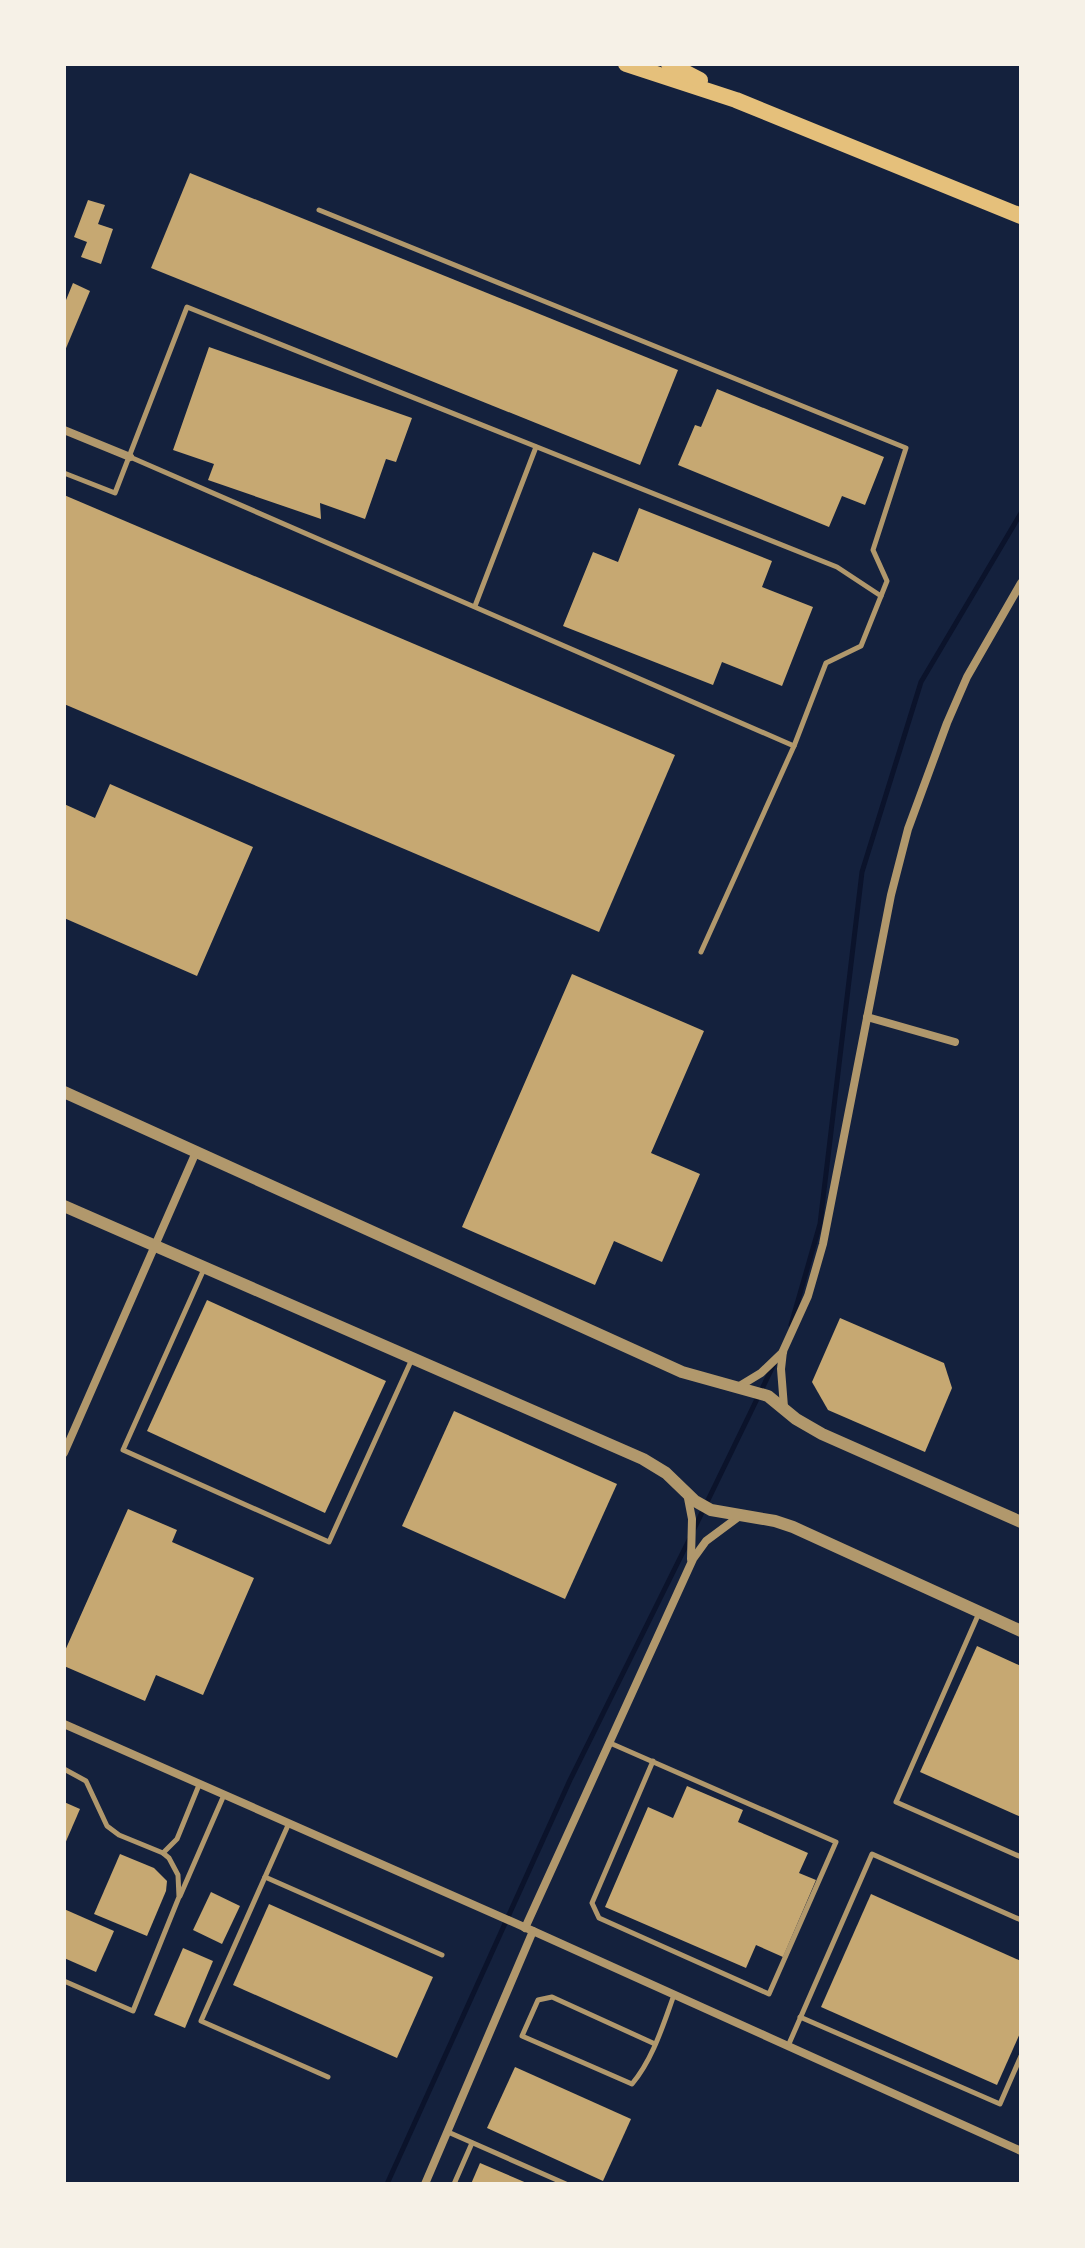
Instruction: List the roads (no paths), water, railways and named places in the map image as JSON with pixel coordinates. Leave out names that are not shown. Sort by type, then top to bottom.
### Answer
[{"type":"highway","points":[[626,64],[736,100],[1021,216]]},
{"type":"highway","points":[[669,64],[736,100]]},
{"type":"street","points":[[64,430],[130,457]]},
{"type":"street","points":[[784,1407],[783,1351],[808,1296],[823,1244],[900,859],[933,758],[967,677],[1021,583]]},
{"type":"street","points":[[867,1017],[955,1042]]},
{"type":"street","points":[[64,1092],[682,1372],[768,1396],[796,1419],[822,1434],[1021,1522]]},
{"type":"street","points":[[64,1453],[196,1152]]},
{"type":"street","points":[[64,1206],[643,1459],[666,1473],[695,1501],[711,1510],[793,1527],[1021,1631]]},
{"type":"street","points":[[738,1387],[761,1373],[783,1351]]},
{"type":"street","points":[[687,1491],[692,1519],[690,1564]]},
{"type":"street","points":[[425,2184],[529,1929],[690,1564],[706,1541],[741,1515]]},
{"type":"street","points":[[64,1724],[1021,2151]]},
{"type":"lane","points":[[319,210],[906,448],[873,550],[887,581],[861,646],[826,663],[794,746],[701,952]]},
{"type":"lane","points":[[64,473],[115,493],[187,307],[837,567],[881,596]]},
{"type":"lane","points":[[475,607],[536,447]]},
{"type":"lane","points":[[130,457],[794,746]]},
{"type":"lane","points":[[205,1268],[123,1450],[329,1542],[412,1358]]},
{"type":"lane","points":[[979,1612],[896,1802],[1021,1857]]},
{"type":"lane","points":[[609,1742],[653,1761],[836,1842],[769,1994],[599,1918],[594,1911],[592,1903],[653,1761]]},
{"type":"lane","points":[[64,1769],[86,1781],[107,1826],[119,1835],[169,1858],[178,1875],[179,1897]]},
{"type":"lane","points":[[163,1853],[177,1839],[200,1784]]},
{"type":"lane","points":[[64,1981],[133,2011],[224,1795]]},
{"type":"lane","points":[[289,1823],[201,2021],[328,2077]]},
{"type":"lane","points":[[788,2046],[872,1854],[1021,1920]]},
{"type":"lane","points":[[265,1877],[442,1955]]},
{"type":"lane","points":[[655,2044],[552,1997],[538,2000],[522,2036],[632,2084],[643,2072],[655,2044],[674,1995]]},
{"type":"lane","points":[[800,2017],[1000,2104],[1021,2056]]},
{"type":"lane","points":[[447,2131],[566,2184]]},
{"type":"lane","points":[[454,2184],[472,2143]]},
{"type":"waterway","points":[[791,1325],[820,1224],[862,872],[921,682],[1021,513]]},
{"type":"waterway","points":[[693,1531],[774,1364]]},
{"type":"waterway","points":[[387,2184],[570,1780],[689,1540]]}]
